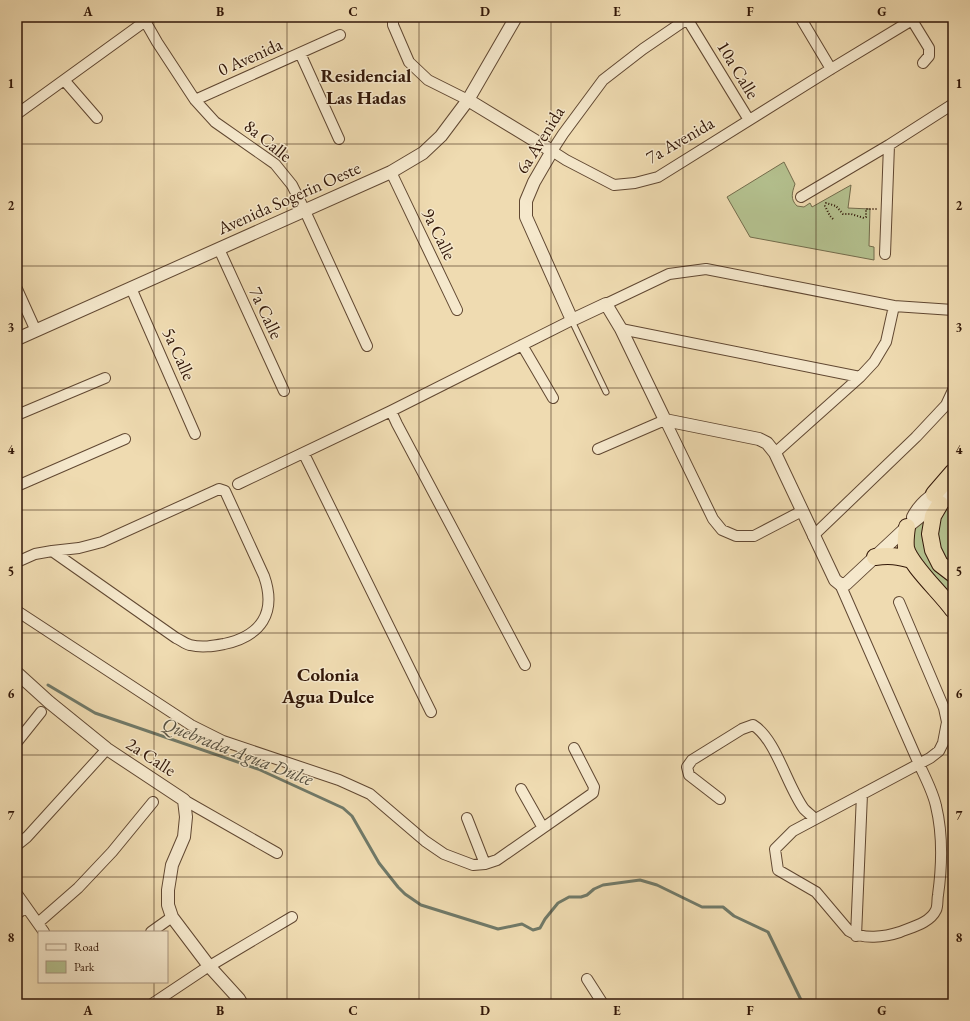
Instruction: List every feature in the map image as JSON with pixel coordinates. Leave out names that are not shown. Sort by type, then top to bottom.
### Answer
[{"type":"highway","points":[[953,472],[933,516],[930,534],[933,550],[940,564],[953,574]]},
{"type":"highway","points":[[907,527],[905,538],[907,550],[912,560],[953,610]]},
{"type":"highway","points":[[875,557],[887,555],[899,556],[912,560]]},
{"type":"street","name":"7a Avenida","points":[[393,17],[393,25],[409,62],[428,80],[468,100],[566,160],[614,185],[636,183],[658,177],[911,18]]},
{"type":"street","name":"Avenida Sogerin Oeste","points":[[17,339],[391,172],[423,154],[441,136],[468,100],[516,17]]},
{"type":"street","points":[[800,17],[831,69]]},
{"type":"street","name":"10a Calle","points":[[687,18],[749,120]]},
{"type":"street","name":"6a Avenida","points":[[572,320],[526,217],[526,201],[534,182],[562,134],[603,80],[687,18]]},
{"type":"street","points":[[911,18],[930,48],[929,56],[923,63]]},
{"type":"street","points":[[17,114],[148,19]]},
{"type":"street","name":"8a Calle","points":[[148,19],[157,42],[195,100],[215,122],[274,164],[292,185],[367,346]]},
{"type":"street","name":"0 Avenida","points":[[195,100],[340,36]]},
{"type":"street","points":[[300,53],[339,139]]},
{"type":"street","points":[[64,80],[97,118]]},
{"type":"street","points":[[801,197],[889,145],[953,104]]},
{"type":"street","points":[[885,254],[889,145]]},
{"type":"street","name":"9a Calle","points":[[391,172],[458,310]]},
{"type":"street","name":"7a Calle","points":[[218,249],[284,391]]},
{"type":"street","points":[[238,484],[304,454],[572,320],[669,274],[706,269],[894,306],[953,310]]},
{"type":"street","name":"5a Calle","points":[[131,288],[195,434]]},
{"type":"street","points":[[17,289],[36,331]]},
{"type":"street","points":[[606,304],[621,329],[712,519],[722,530],[736,536],[754,536],[802,511]]},
{"type":"street","points":[[775,453],[860,377],[874,362],[886,342],[894,306]]},
{"type":"street","points":[[621,329],[860,377]]},
{"type":"street","points":[[522,345],[553,398]]},
{"type":"street","points":[[17,415],[105,378]]},
{"type":"street","points":[[813,536],[916,437],[946,405],[953,390]]},
{"type":"street","points":[[391,411],[525,665]]},
{"type":"street","points":[[598,449],[665,420],[759,439],[767,443],[775,453],[831,574],[834,580],[840,584],[919,764],[936,805],[941,834],[940,880],[936,911],[925,922],[897,933],[875,936],[856,936],[849,932],[816,892],[778,870],[775,848],[793,831],[919,764],[939,751],[943,743],[947,722],[944,708],[899,602]]},
{"type":"street","points":[[17,486],[125,439]]},
{"type":"street","points":[[304,454],[431,712]]},
{"type":"street","points":[[840,584],[846,584],[852,580],[907,527],[942,498],[953,484]]},
{"type":"street","points":[[17,562],[34,554],[52,551],[79,548],[102,542],[219,489],[225,491],[264,576],[268,588],[268,606],[261,624],[252,634],[237,641],[210,647],[190,645],[176,638],[52,551]]},
{"type":"street","points":[[17,611],[191,725],[223,741],[339,780],[370,794],[425,842],[444,854],[472,865],[485,864],[497,860],[593,793],[594,787],[574,748]]},
{"type":"street","name":"2a Calle","points":[[17,673],[49,702],[107,749],[184,800],[277,853]]},
{"type":"street","points":[[17,742],[41,712]]},
{"type":"street","points":[[720,799],[689,775],[687,768],[692,760],[742,729],[752,726],[759,730],[773,750],[804,809],[815,819]]},
{"type":"street","points":[[17,845],[28,837],[107,749]]},
{"type":"street","points":[[521,789],[543,828]]},
{"type":"street","points":[[856,936],[862,794]]},
{"type":"street","points":[[184,800],[186,817],[184,837],[172,864],[168,890],[168,904],[172,917],[209,966],[242,1004]]},
{"type":"street","points":[[38,923],[78,888],[112,852],[154,802]]},
{"type":"street","points":[[467,818],[485,864]]},
{"type":"street","points":[[17,894],[43,931]]},
{"type":"street","points":[[17,914],[26,907]]},
{"type":"street","points":[[152,931],[172,917]]},
{"type":"street","points":[[152,1004],[209,966],[292,917]]},
{"type":"street","points":[[587,979],[603,1004]]},
{"type":"lane","points":[[572,320],[606,392]]},
{"type":"path","points":[[833,219],[824,206],[826,203],[836,206],[843,214],[864,218],[866,217],[866,209],[887,210]]},
{"type":"green space","points":[[784,162],[795,184],[792,196],[793,201],[797,206],[804,207],[810,203],[812,207],[851,185],[848,208],[870,209],[869,246],[874,247],[874,260],[750,237],[727,197]]},
{"type":"green space","points":[[953,472],[953,610],[912,560],[907,527]]},
{"type":"waterway","name":"Quebrada Agua Dulce","points":[[48,685],[95,713],[258,769],[343,808],[352,816],[379,863],[398,887],[421,905],[498,929],[522,924],[533,930],[540,928],[545,919],[558,903],[569,897],[581,897],[587,895],[594,889],[603,885],[640,880],[657,885],[702,907],[723,907],[734,916],[768,932],[803,1004]]},
{"type":"district","name":"Residencial Las Hadas","points":[[366,86]]},
{"type":"district","name":"Colonia Agua Dulce","points":[[328,685]]}]
